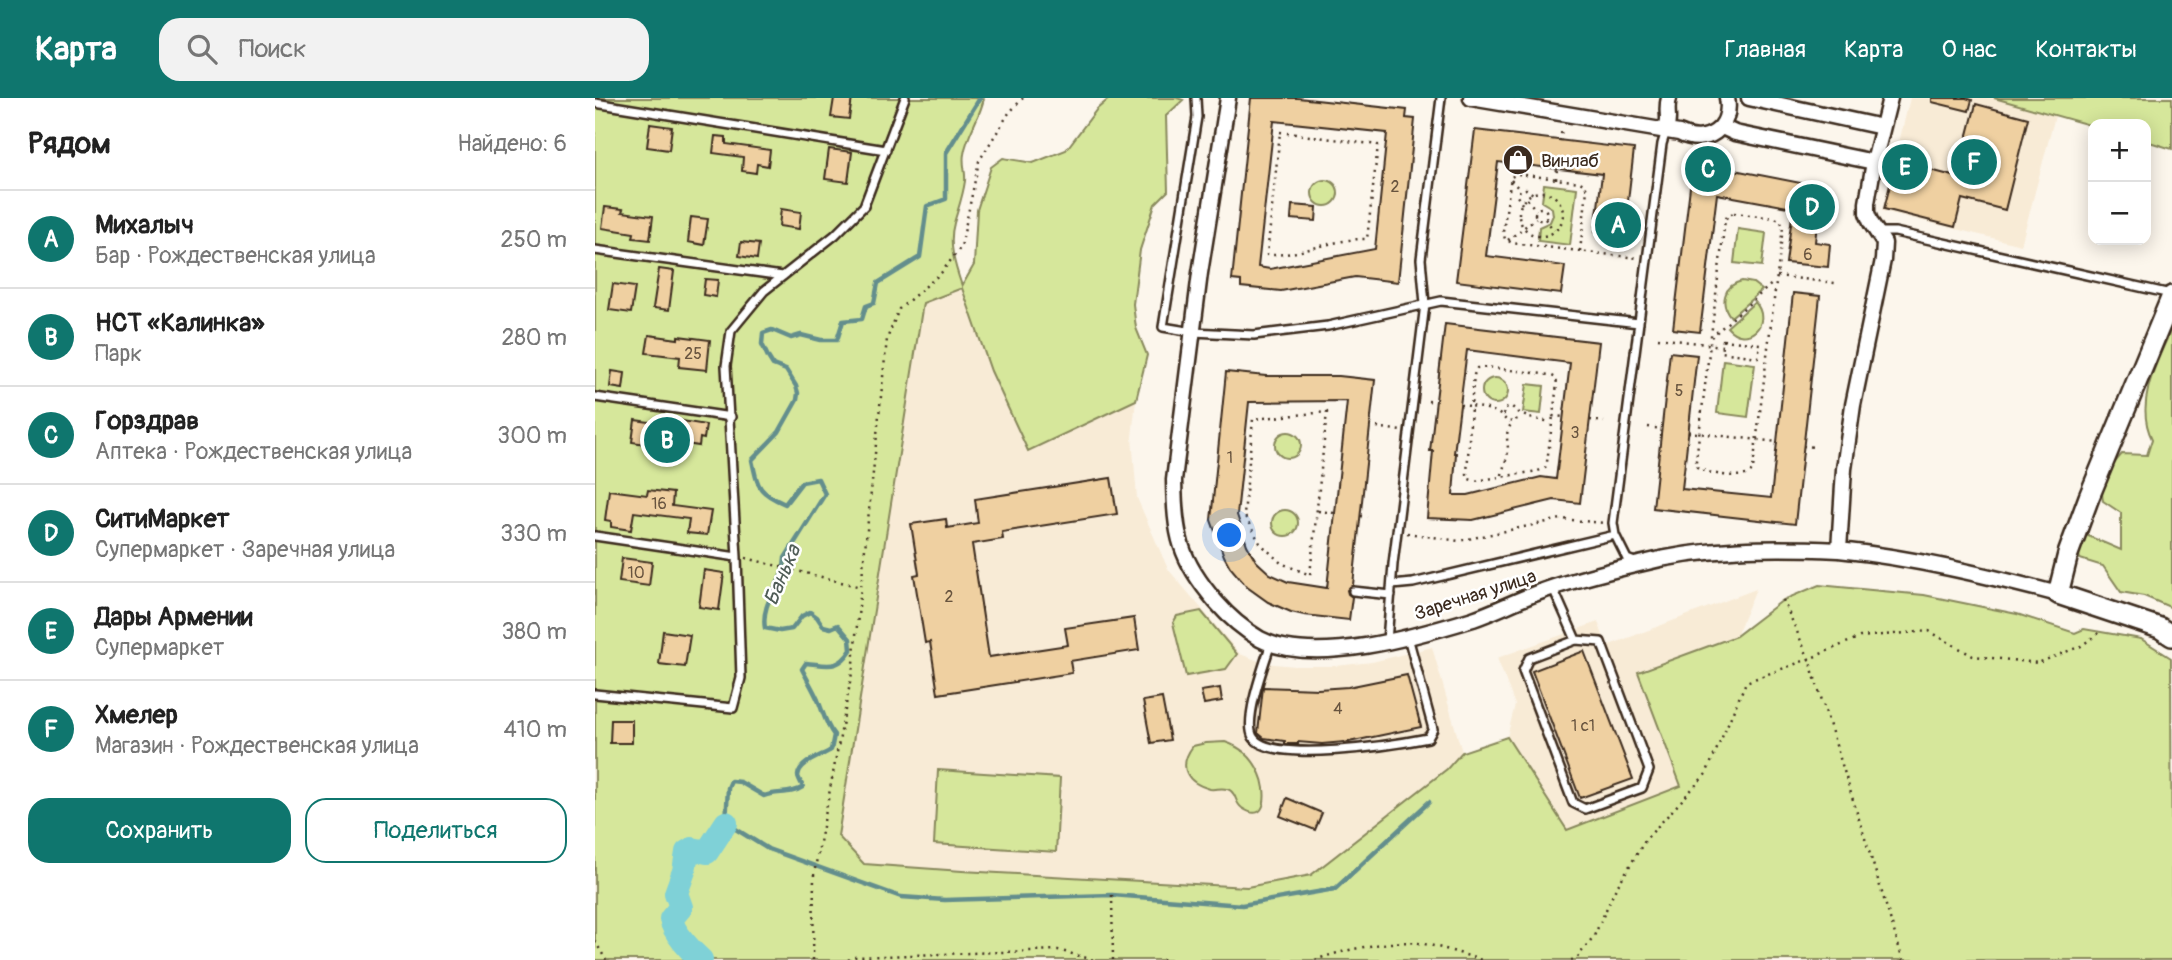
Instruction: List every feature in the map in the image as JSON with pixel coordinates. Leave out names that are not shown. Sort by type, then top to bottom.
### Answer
[{"type":"street","name":"Заречная улица","points":[[1228,98],[1174,480],[1175,515],[1177,532],[1193,575],[1232,620],[1261,639],[1293,649],[1331,651],[1387,641],[1474,619],[1553,588],[1638,564],[1682,554],[1723,550],[1839,550],[1918,560],[1985,574],[2058,594]]},
{"type":"street","points":[[1471,98],[1666,130],[1693,138],[1714,134],[1722,127],[1728,114],[1727,98]]},
{"type":"street","points":[[1666,130],[1670,121],[1667,107],[1669,98]]},
{"type":"street","points":[[1749,98],[1882,127]]},
{"type":"street","points":[[1839,550],[1844,469],[1853,405],[1883,260],[1884,243],[1871,223],[1867,202],[1890,98]]},
{"type":"street","points":[[1722,127],[1735,133],[1874,162]]},
{"type":"street","points":[[2172,295],[2089,497],[2068,554],[2058,594],[2160,628],[2172,636]]},
{"type":"lane","points":[[595,694],[733,708],[741,678],[742,557],[726,366],[731,331],[764,291],[835,235],[864,206],[905,98]]},
{"type":"lane","points":[[1196,98],[1197,117],[1163,327],[1193,332],[1254,335],[1316,328],[1441,301],[1639,323]]},
{"type":"lane","points":[[1387,641],[1397,532],[1425,304],[1422,259],[1441,98]]},
{"type":"lane","points":[[595,103],[885,150]]},
{"type":"lane","points":[[1638,564],[1627,559],[1615,535],[1613,523],[1666,130]]},
{"type":"lane","points":[[1878,232],[1895,232],[2172,295]]},
{"type":"lane","points":[[595,250],[783,276]]},
{"type":"lane","points":[[595,397],[730,417]]},
{"type":"lane","points":[[1392,585],[1413,583],[1615,535]]},
{"type":"lane","points":[[595,536],[742,557]]},
{"type":"lane","points":[[1553,588],[1570,632],[1576,640],[1601,642],[1649,770],[1642,788],[1585,809],[1573,803],[1523,671],[1529,658],[1576,640]]},
{"type":"lane","points":[[1353,591],[1391,595]]},
{"type":"lane","points":[[1271,643],[1257,684],[1250,729],[1254,739],[1261,744],[1294,751],[1341,751],[1389,746],[1428,737],[1433,729],[1408,636]]},
{"type":"path","points":[[813,960],[814,874],[852,673],[887,339],[899,309],[941,273],[961,247],[979,161],[1009,113],[1023,98]]},
{"type":"path","points":[[1560,141],[1562,128]]},
{"type":"path","points":[[1280,132],[1378,145],[1367,239],[1352,238],[1286,255],[1267,255],[1280,132]]},
{"type":"path","points":[[1556,179],[1557,169]]},
{"type":"path","points":[[1580,251],[1587,190],[1585,185],[1580,182],[1518,174],[1511,177],[1503,232],[1507,241],[1512,243],[1580,251],[1647,258]]},
{"type":"path","points":[[1510,179],[1520,190],[1529,190],[1533,194]]},
{"type":"path","points":[[1520,190],[1517,196],[1522,204]]},
{"type":"path","points":[[1533,194],[1550,194],[1559,203],[1563,215],[1555,231],[1538,236],[1531,234],[1524,227],[1519,217],[1522,204],[1527,198],[1533,194]]},
{"type":"path","points":[[1527,198],[1536,210],[1536,218],[1540,221],[1545,219]]},
{"type":"path","points":[[1536,210],[1545,209],[1545,219]]},
{"type":"path","points":[[1734,213],[1781,221],[1783,227],[1753,468],[1750,474],[1743,476],[1704,471],[1697,467],[1711,337],[1725,219],[1734,213]]},
{"type":"path","points":[[1507,241],[1536,218]]},
{"type":"path","points":[[1545,219],[1555,231]]},
{"type":"path","points":[[1711,337],[1776,278],[1835,283]]},
{"type":"path","points":[[1658,338],[1722,346]]},
{"type":"path","points":[[1723,340],[1760,344],[1758,357],[1721,352],[1722,346],[1723,340]]},
{"type":"path","points":[[1759,351],[1767,352]]},
{"type":"path","points":[[1478,368],[1550,375],[1556,378],[1545,468],[1469,480],[1467,474],[1471,406],[1478,368]]},
{"type":"path","points":[[1428,401],[1436,402]]},
{"type":"path","points":[[1460,405],[1487,408],[1503,415],[1512,423]]},
{"type":"path","points":[[1503,415],[1508,407],[1529,418],[1552,422]]},
{"type":"path","points":[[1327,412],[1316,510],[1310,575],[1281,563],[1260,543],[1244,515],[1253,419],[1327,412]]},
{"type":"path","points":[[1501,477],[1508,455],[1505,437],[1507,430],[1516,421],[1518,412]]},
{"type":"path","points":[[1553,416],[1564,417]]},
{"type":"path","points":[[1590,420],[1604,422]]},
{"type":"path","points":[[1377,427],[1409,432]]},
{"type":"path","points":[[1648,427],[1661,429]]},
{"type":"path","points":[[1688,432],[1777,442]]},
{"type":"path","points":[[1803,446],[1815,447]]},
{"type":"path","points":[[1316,510],[1335,513]]},
{"type":"path","points":[[1360,516],[1367,517]]},
{"type":"path","points":[[1397,532],[1459,541],[1561,520],[1613,523]]},
{"type":"path","points":[[742,557],[861,587]]},
{"type":"path","points":[[1783,600],[1809,659],[1903,960]]},
{"type":"path","points":[[1571,960],[1576,959],[1594,936],[1615,890],[1646,839],[1706,774],[1746,682],[1860,637],[1929,631],[1972,656],[2038,663],[2081,646],[2099,632]]},
{"type":"path","points":[[1112,895],[1113,960]]},
{"type":"path","points":[[595,941],[606,960]]},
{"type":"path","points":[[1315,960],[1382,945],[1417,942],[1482,960]]},
{"type":"path","points":[[848,960],[855,957],[1058,950],[1094,960]]},
{"type":"shaded area","points":[[1910,98],[1994,98],[2055,116],[2021,245],[1882,211]]},
{"type":"shaded area","points":[[962,287],[991,371],[1028,450],[1136,400],[1132,437],[1137,498],[1168,569],[1240,654],[1264,663],[1336,666],[1372,662],[1432,647],[1462,752],[1447,769],[1311,875],[1247,887],[864,864],[838,837],[923,303]]},
{"type":"shaded area","points":[[1756,589],[1736,636],[1639,672],[1681,786],[1566,830],[1507,737],[1515,705],[1497,658],[1598,622],[1607,646]]},
{"type":"green space","points":[[595,98],[984,98],[966,147],[963,161],[965,181],[952,231],[953,255],[962,286],[974,265],[977,210],[991,167],[1003,158],[1033,163],[1066,150],[1097,109],[1110,98],[1183,100],[1166,116],[1168,191],[1155,204],[1140,250],[1133,304],[1136,328],[1147,355],[1136,400],[1028,451],[991,371],[962,288],[923,303],[838,836],[864,864],[1247,887],[1311,875],[1447,769],[1462,752],[1507,737],[1567,830],[1681,786],[1638,672],[1736,636],[1783,600],[1819,585],[1924,595],[2017,614],[2075,633],[2084,629],[2141,639],[2171,658],[2172,960],[595,960]]},
{"type":"green space","points":[[1994,98],[2172,98],[2172,149],[2151,143],[2151,119],[2088,119],[2088,125]]},
{"type":"green space","points":[[1325,180],[1334,184],[1338,193],[1334,202],[1325,206],[1316,202],[1312,193],[1316,184]]},
{"type":"green space","points":[[1544,184],[1577,188],[1570,245],[1538,241],[1539,227],[1550,222],[1553,215],[1552,208],[1542,202]]},
{"type":"green space","points":[[1738,229],[1766,233],[1762,266],[1734,263]]},
{"type":"green space","points":[[1742,281],[1753,283],[1762,290],[1731,317],[1725,306],[1725,295],[1731,286]]},
{"type":"green space","points":[[1755,302],[1761,318],[1755,331],[1742,335],[1727,327]]},
{"type":"green space","points":[[2172,328],[2172,608],[2144,596],[2121,592],[2103,566],[2080,559],[2078,551],[2086,535],[2121,550],[2121,513],[2103,501],[2104,482],[2122,454],[2147,455],[2152,439],[2145,412],[2146,397],[2154,368]]},
{"type":"green space","points":[[1723,360],[1755,364],[1748,417],[1717,413]]},
{"type":"green space","points":[[1495,378],[1505,381],[1508,391],[1505,401],[1495,404],[1485,401],[1482,391],[1485,381]]},
{"type":"green space","points":[[1527,384],[1544,386],[1541,414],[1523,412]]},
{"type":"green space","points":[[1288,432],[1298,435],[1301,445],[1298,455],[1288,458],[1278,455],[1275,445],[1278,435]]},
{"type":"green space","points":[[1285,510],[1295,513],[1298,523],[1295,533],[1285,536],[1275,533],[1272,523],[1275,513]]},
{"type":"green space","points":[[1201,611],[1237,654],[1226,669],[1186,676],[1173,623],[1177,616]]},
{"type":"green space","points":[[1225,742],[1246,754],[1260,774],[1265,796],[1261,809],[1257,812],[1242,808],[1229,790],[1202,786],[1195,783],[1187,773],[1186,761],[1193,746]]},
{"type":"green space","points":[[938,770],[1060,778],[1056,852],[934,844]]},
{"type":"building","points":[[834,98],[852,98],[849,119],[831,117]]},
{"type":"building","points":[[1251,98],[1298,98],[1407,110],[1406,118],[1415,119],[1398,282],[1355,277],[1281,291],[1241,287],[1241,281],[1232,280]],"holes":[[[1274,121],[1387,133],[1375,249],[1270,269],[1258,267]]]},
{"type":"building","points":[[1932,98],[1972,100],[1969,111],[1932,102]]},
{"type":"building","points":[[1976,104],[2028,118],[2005,210],[1962,199],[1955,227],[1884,209],[1896,161],[1957,177]]},
{"type":"building","points":[[650,124],[672,127],[669,150],[647,147]]},
{"type":"building","points":[[1475,130],[1634,149],[1624,235],[1595,232],[1602,174],[1498,162],[1486,256],[1565,266],[1561,294],[1456,281]]},
{"type":"building","points":[[715,136],[726,137],[726,144],[770,150],[768,166],[757,164],[756,173],[742,171],[743,157],[713,153]]},
{"type":"building","points":[[829,149],[852,152],[848,182],[825,179]]},
{"type":"building","points":[[1693,162],[1821,187],[1815,242],[1830,244],[1828,267],[1786,263],[1793,208],[1717,194],[1700,332],[1673,329]]},
{"type":"building","points":[[1292,205],[1317,207],[1316,221],[1291,219]]},
{"type":"building","points":[[605,207],[653,216],[650,240],[633,238],[634,233],[602,228]]},
{"type":"building","points":[[781,209],[801,212],[799,229],[779,226]]},
{"type":"building","points":[[691,217],[708,219],[704,245],[688,242]]},
{"type":"building","points":[[741,242],[759,244],[757,259],[739,256]]},
{"type":"building","points":[[659,269],[674,271],[669,310],[653,308]]},
{"type":"building","points":[[705,279],[718,280],[716,297],[703,295]]},
{"type":"building","points":[[613,284],[635,287],[631,313],[609,310]]},
{"type":"building","points":[[1793,293],[1820,296],[1795,524],[1653,508],[1670,352],[1697,355],[1682,489],[1771,498]]},
{"type":"building","points":[[1445,324],[1599,342],[1580,503],[1554,500],[1473,520],[1427,518],[1433,451],[1430,451]],"holes":[[[1467,350],[1570,363],[1556,479],[1541,477],[1468,495],[1453,495],[1454,453]]]},
{"type":"building","points":[[649,335],[710,340],[707,370],[679,367],[680,357],[646,353]]},
{"type":"building","points":[[612,371],[625,373],[623,389],[610,387]]},
{"type":"building","points":[[1226,372],[1375,380],[1353,585],[1347,590],[1352,597],[1349,620],[1291,612],[1268,602],[1247,587],[1224,556],[1211,520]],"holes":[[[1347,401],[1327,588],[1288,582],[1270,574],[1256,561],[1247,545],[1237,515],[1249,402]]]},
{"type":"building","points":[[635,420],[657,423],[653,445],[632,442]]},
{"type":"building","points":[[682,421],[706,425],[704,439],[700,438],[699,446],[679,443]]},
{"type":"building","points":[[1111,478],[1117,514],[1002,532],[1003,539],[972,544],[989,657],[1068,645],[1065,628],[1134,618],[1139,650],[1070,661],[1072,673],[938,694],[930,642],[925,643],[914,575],[919,574],[911,524],[946,519],[947,528],[978,523],[975,499]]},
{"type":"building","points":[[609,490],[647,495],[648,490],[673,493],[672,506],[711,511],[707,535],[687,533],[689,519],[634,512],[631,530],[611,527],[611,521],[605,520]]},
{"type":"building","points":[[622,558],[652,562],[649,586],[619,582]]},
{"type":"building","points":[[704,570],[724,573],[719,610],[699,607]]},
{"type":"building","points":[[663,631],[690,635],[685,667],[659,664]]},
{"type":"building","points":[[1584,651],[1633,779],[1580,798],[1532,671]]},
{"type":"building","points":[[1407,675],[1421,727],[1344,743],[1322,744],[1285,744],[1285,741],[1264,738],[1258,733],[1263,687],[1348,687]]},
{"type":"building","points":[[1220,688],[1222,701],[1204,704],[1201,691]]},
{"type":"building","points":[[1162,698],[1170,740],[1151,743],[1143,701]]},
{"type":"building","points":[[611,720],[632,720],[632,743],[610,743]]},
{"type":"building","points":[[1287,798],[1322,813],[1315,830],[1280,816]]},
{"type":"waterway","name":"Банька","points":[[980,98],[946,153],[946,199],[927,206],[920,257],[878,283],[874,303],[866,306],[862,319],[843,321],[837,340],[821,340],[801,335],[791,338],[772,330],[763,333],[762,344],[768,357],[773,365],[786,370],[798,393],[797,400],[779,432],[752,460],[758,483],[769,496],[785,504],[802,482],[818,479],[825,494],[785,558],[784,567],[766,609],[765,628],[780,631],[792,629],[802,616],[810,612],[823,626],[831,628],[838,625],[850,639],[851,650],[842,661],[832,665],[806,663],[802,669],[834,735],[831,750],[802,767],[798,776],[803,787],[794,791],[764,796],[740,782],[731,781],[728,788],[726,823],[768,849],[901,897],[945,900],[1112,895],[1242,905],[1335,889],[1429,802]]},
{"type":"waterway","name":"Банька","points":[[701,960],[679,935],[671,919],[681,907],[676,893],[687,852],[692,849],[707,852],[726,823]]},
{"type":"place","name":"Винлаб","points":[[1518,160]]},
{"type":"place","name":"Хмелер","points":[[1974,162]]},
{"type":"place","name":"Дары Армении","points":[[1905,167]]},
{"type":"place","name":"Горздрав","points":[[1708,169]]},
{"type":"place","name":"СитиМаркет","points":[[1812,207]]},
{"type":"place","name":"Михалыч","points":[[1618,225]]},
{"type":"place","name":"НСТ «Калинка»","points":[[667,440]]}]
